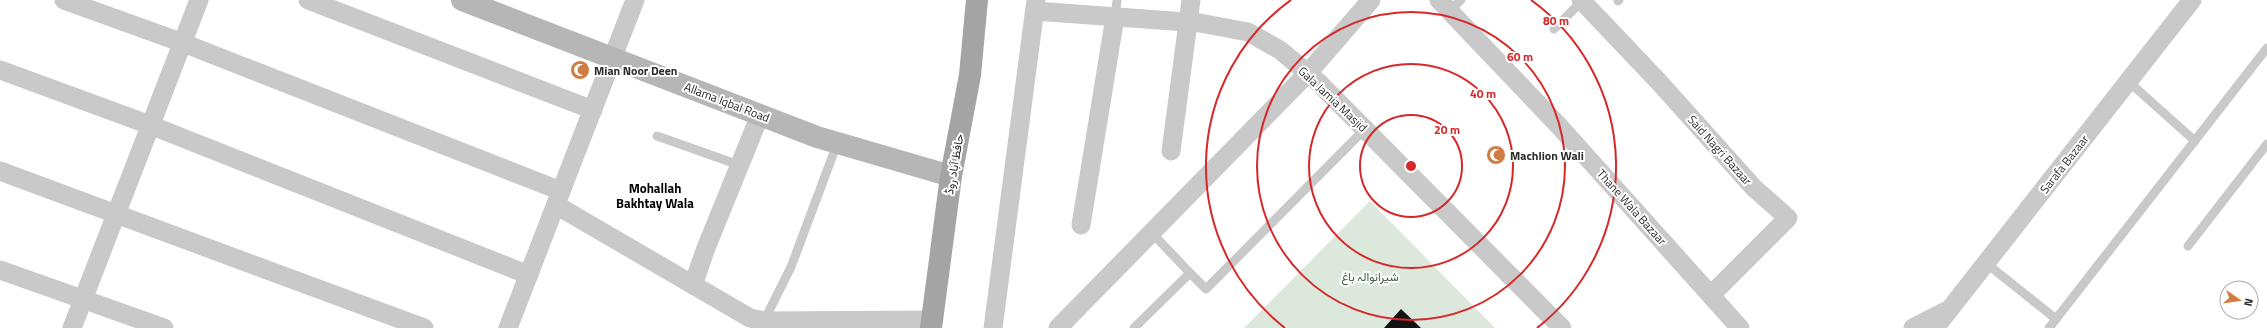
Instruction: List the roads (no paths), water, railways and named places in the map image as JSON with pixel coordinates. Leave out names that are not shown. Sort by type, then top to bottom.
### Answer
[{"type":"main road","name":"حافظ آباد روڈ","points":[[932,324],[950,176],[970,75],[977,0]]},
{"type":"street","points":[[64,0],[183,43],[559,198],[693,285],[750,318],[764,322],[932,324]]},
{"type":"street","points":[[72,328],[199,0]]},
{"type":"street","points":[[308,0],[593,110]]},
{"type":"street","name":"Allama Iqbal Road","points":[[462,0],[837,144],[950,176]]},
{"type":"street","points":[[508,328],[635,0]]},
{"type":"street","points":[[1171,152],[1191,0]]},
{"type":"street","points":[[1058,328],[1307,74],[1371,0]]},
{"type":"street","name":"Sarafa Bazaar","points":[[1935,328],[2192,0]]},
{"type":"street","name":"Said Nagri Bazaar","points":[[1582,1],[1659,82],[1754,188],[1788,218],[1711,295]]},
{"type":"street","name":"Thane Wala Bazaar","points":[[1450,4],[1740,328]]},
{"type":"street","points":[[993,328],[1036,6]]},
{"type":"street","name":"Gala Jamia Masjid","points":[[1036,6],[1116,8],[1248,32],[1280,50],[1317,82],[1562,328]]},
{"type":"street","points":[[1081,225],[1116,8]]},
{"type":"street","points":[[0,70],[150,125],[529,275]]},
{"type":"street","points":[[693,285],[739,165],[760,115]]},
{"type":"street","points":[[0,171],[117,213],[424,328]]},
{"type":"street","points":[[0,270],[164,328]]},
{"type":"street","points":[[1913,328],[1949,310]]},
{"type":"lane","points":[[1554,29],[1582,1]]},
{"type":"lane","points":[[2049,328],[2267,48]]},
{"type":"lane","points":[[2129,82],[2195,141]]},
{"type":"lane","points":[[1152,233],[1206,289],[1364,129]]},
{"type":"lane","points":[[657,136],[739,165]]},
{"type":"lane","points":[[764,322],[791,267],[837,144]]},
{"type":"lane","points":[[2188,246],[2267,144]]},
{"type":"lane","points":[[1986,263],[2056,318]]},
{"type":"lane","points":[[1134,328],[1190,273]]},
{"type":"place","name":"Mian Noor Deen","points":[[580,70]]},
{"type":"place","name":"Machlion Wali","points":[[1496,155]]},
{"type":"district","name":"Mohallah Bakhtay Wala","points":[[655,196]]},
{"type":"park label","name":"شیرانوالہ باغ","points":[[1370,276]]}]
